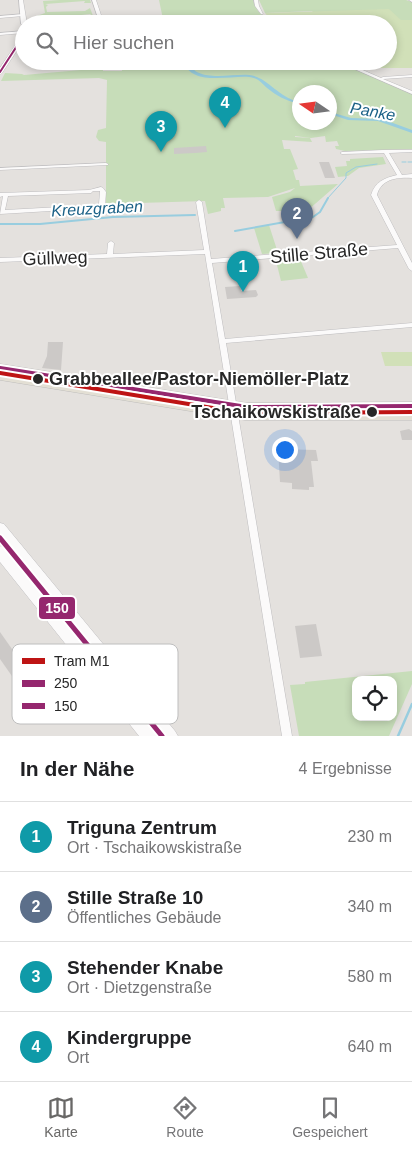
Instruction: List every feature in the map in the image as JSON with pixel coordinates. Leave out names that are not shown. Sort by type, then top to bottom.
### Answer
[{"type":"main road","points":[[21,0],[23,15]]},
{"type":"main road","points":[[0,72],[15,48]]},
{"type":"main road","points":[[0,368],[262,416],[412,415]]},
{"type":"main road","points":[[0,376],[234,410],[266,407],[412,406]]},
{"type":"main road","points":[[0,528],[95,644]]},
{"type":"main road","points":[[0,552],[74,644]]},
{"type":"main road","points":[[139,724],[149,736]]},
{"type":"main road","points":[[160,724],[170,736]]},
{"type":"street","points":[[94,0],[99,15]]},
{"type":"street","points":[[256,0],[257,6],[262,13]]},
{"type":"street","points":[[0,17],[15,16]]},
{"type":"street","points":[[0,34],[15,34]]},
{"type":"street","points":[[360,70],[412,93]]},
{"type":"street","points":[[380,78],[412,76]]},
{"type":"street","points":[[385,151],[400,176]]},
{"type":"street","points":[[342,153],[412,151]]},
{"type":"street","points":[[0,169],[106,164]]},
{"type":"street","points":[[412,176],[400,176],[382,182],[376,188],[374,196],[400,246],[409,259],[412,269]]},
{"type":"street","points":[[101,189],[103,192],[102,205],[98,207],[2,212],[3,195],[91,192],[91,190],[101,189]]},
{"type":"street","points":[[199,202],[287,736]]},
{"type":"street","name":"Güllweg","points":[[110,256],[111,243]]},
{"type":"street","name":"Stille Straße","points":[[209,261],[400,246]]},
{"type":"street","name":"Güllweg","points":[[0,260],[207,252]]},
{"type":"street","points":[[222,341],[412,325]]},
{"type":"green space","points":[[90,0],[91,3],[84,3],[85,1],[45,4],[48,5],[46,7],[47,12],[85,11],[90,8],[93,15],[40,15],[45,13],[43,1]]},
{"type":"green space","points":[[159,0],[253,0],[262,15],[162,15]]},
{"type":"green space","points":[[259,0],[406,0],[412,2],[412,35],[397,28],[397,15],[315,15],[312,11],[265,13]]},
{"type":"green space","points":[[389,9],[396,15],[267,15],[265,13]]},
{"type":"green space","points":[[397,16],[401,20],[412,20],[412,68],[397,68]]},
{"type":"green space","points":[[103,70],[357,70],[412,94],[412,149],[345,151],[336,149],[335,146],[339,146],[337,141],[326,142],[325,136],[311,138],[295,136],[310,138],[312,142],[282,140],[284,149],[290,149],[298,169],[293,170],[300,186],[338,184],[300,217],[293,219],[290,211],[276,211],[272,197],[290,192],[295,188],[268,197],[223,198],[225,208],[208,214],[205,201],[106,204],[106,142],[99,141],[96,137],[98,130],[106,128],[107,80],[99,78],[1,81],[5,73],[24,75]]},
{"type":"green space","points":[[383,157],[386,164],[359,168],[348,176],[338,177],[335,167],[347,166],[346,161],[350,161],[350,159]]},
{"type":"green space","points":[[269,225],[278,253],[262,254],[254,228]]},
{"type":"green space","points":[[300,259],[308,278],[281,281],[276,261]]},
{"type":"green space","points":[[381,352],[412,352],[412,366],[385,366]]},
{"type":"green space","points":[[412,671],[412,684],[397,718],[397,676],[363,676]]},
{"type":"green space","points":[[352,677],[352,721],[396,721],[389,736],[299,736],[290,685],[305,684],[305,682]]},
{"type":"water","points":[[189,70],[215,76],[256,76],[284,96],[292,99],[292,101],[278,96],[253,78],[202,77]]},
{"type":"water","points":[[337,114],[351,118],[382,119],[412,130],[412,133],[378,121],[348,120],[337,116]]},
{"type":"building","points":[[206,146],[207,152],[174,154],[174,148]]},
{"type":"building","points":[[319,162],[329,162],[335,178],[325,178]]},
{"type":"building","points":[[240,286],[241,291],[256,290],[258,295],[256,297],[227,299],[225,287]]},
{"type":"building","points":[[48,342],[63,342],[61,370],[42,368],[47,356]]},
{"type":"building","points":[[409,429],[412,431],[412,440],[402,440],[400,431]]},
{"type":"building","points":[[278,449],[316,450],[318,461],[311,461],[314,487],[309,487],[309,490],[292,489],[292,483],[280,482]]},
{"type":"building","points":[[316,624],[322,656],[300,658],[295,626]]},
{"type":"building","points":[[0,632],[12,649],[12,676],[0,659]]},
{"type":"waterway","name":"Kreuzgraben","points":[[327,199],[346,178],[346,173],[356,167],[377,164]]},
{"type":"waterway","name":"Kreuzgraben","points":[[235,231],[313,217],[320,212],[328,198]]},
{"type":"waterway","name":"Kreuzgraben","points":[[0,224],[40,224],[113,217],[195,215]]},
{"type":"waterway","points":[[398,736],[412,704]]},
{"type":"tram line","name":"M1","points":[[0,373],[231,411],[290,413],[412,412]]},
{"type":"transit line","name":"250","points":[[0,72],[15,49]]},
{"type":"transit line","name":"250","points":[[0,368],[247,407],[412,406]]},
{"type":"transit line","name":"150","points":[[0,538],[87,644]]},
{"type":"transit line","name":"150","points":[[152,724],[162,736]]},
{"type":"place","name":"Kindergruppe","points":[[225,128]]},
{"type":"place","name":"Stehender Knabe","points":[[161,152]]},
{"type":"place","name":"Stille Straße 10","points":[[297,239]]},
{"type":"place","name":"Triguna Zentrum","points":[[243,292]]},
{"type":"place","name":"Grabbeallee/Pastor-Niemöller-Platz","points":[[38,379]]},
{"type":"place","name":"Tschaikowskistraße","points":[[372,412]]},
{"type":"water label","name":"Panke","points":[[373,111]]}]
